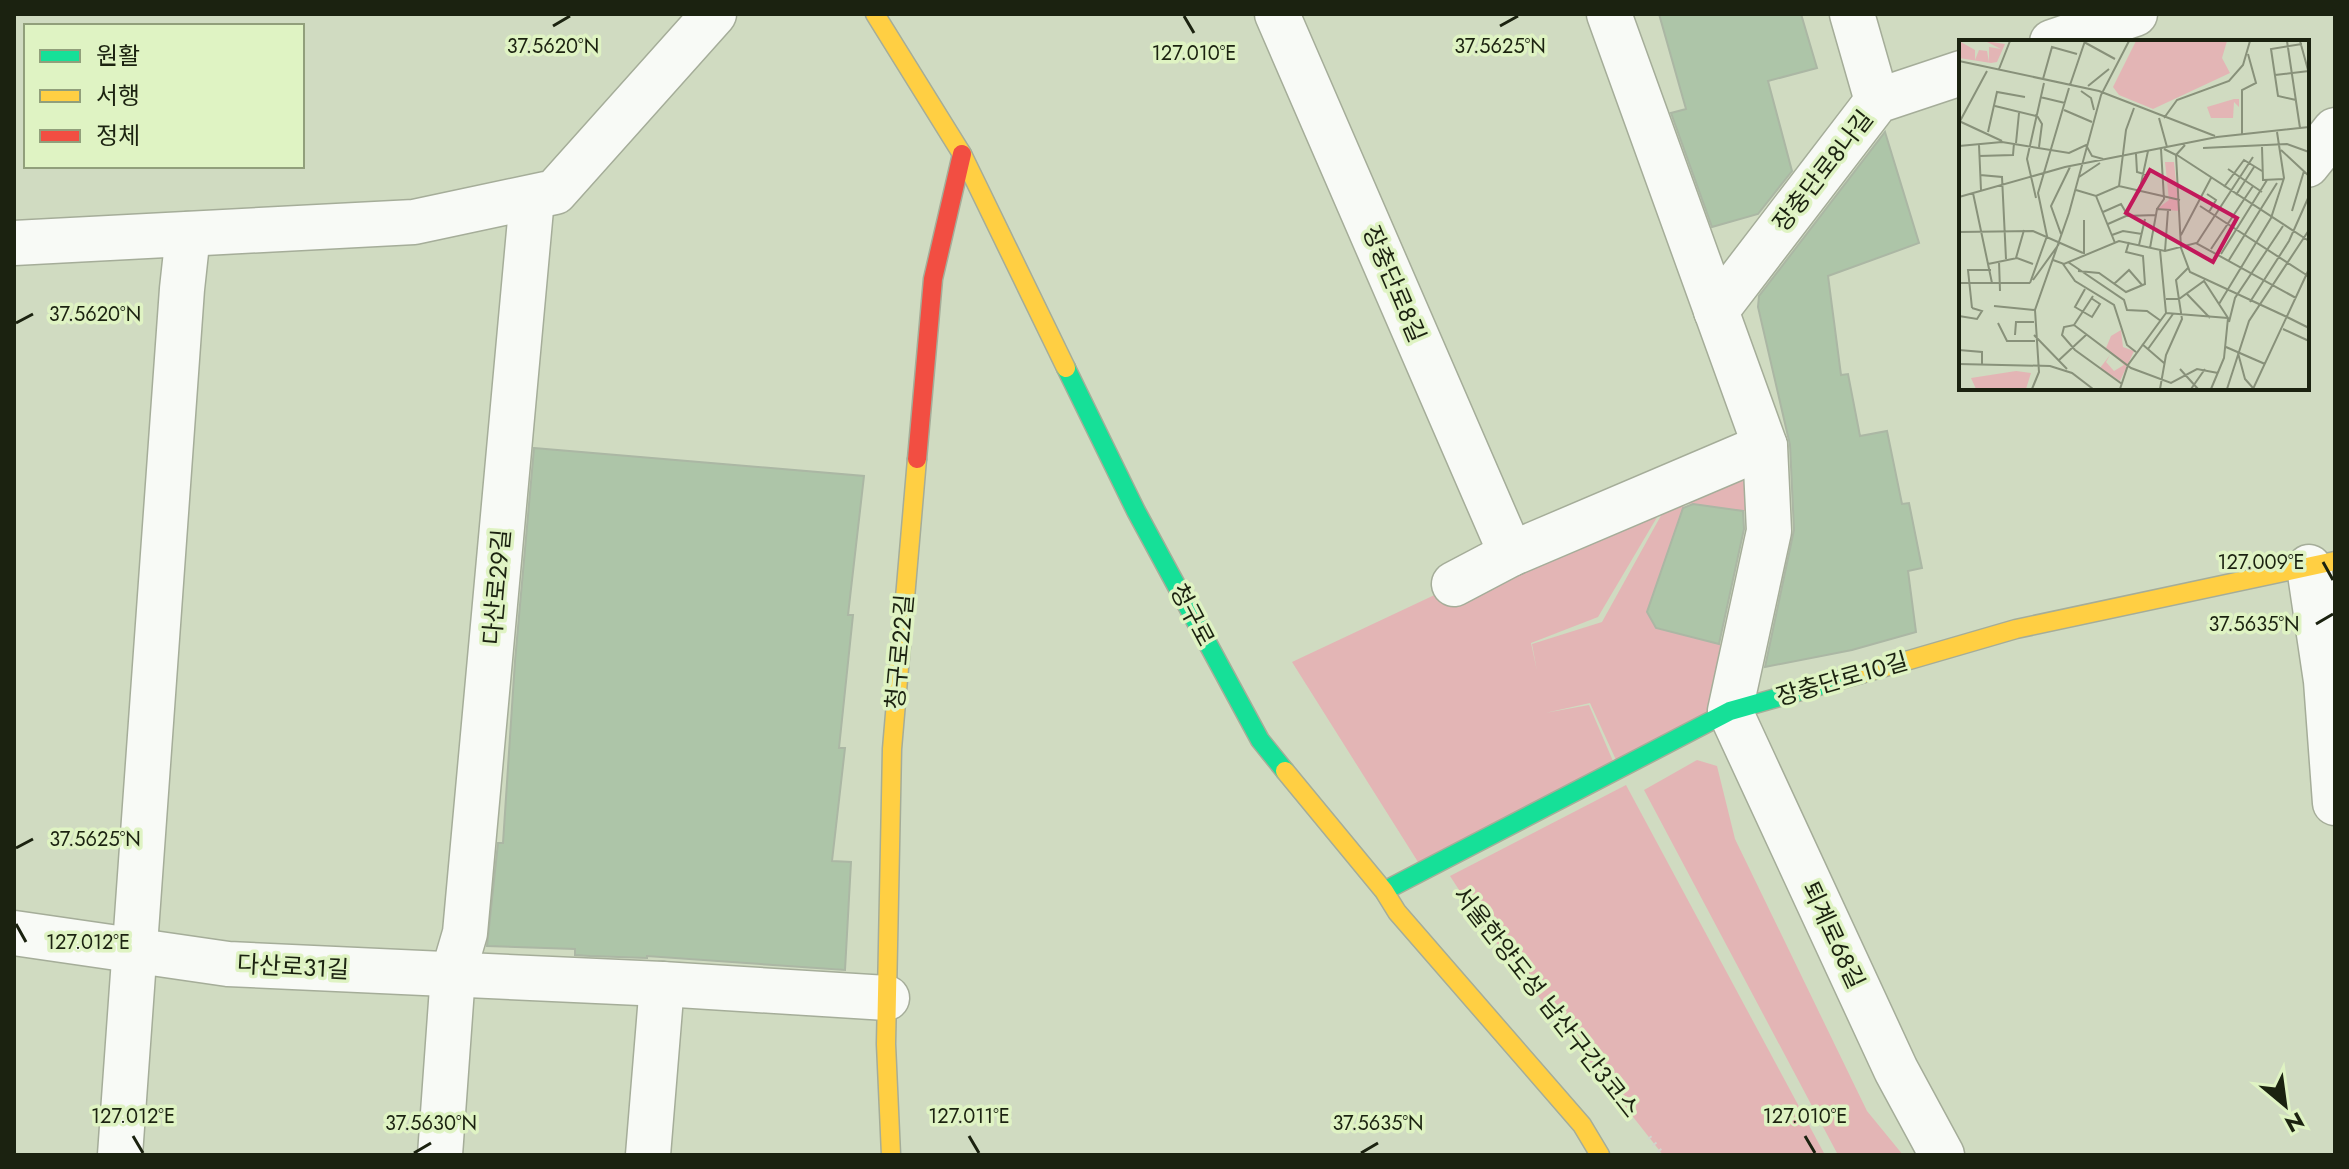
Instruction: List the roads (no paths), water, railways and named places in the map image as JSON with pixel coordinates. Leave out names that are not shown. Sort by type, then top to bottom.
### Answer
[{"type":"street","points":[[14,243],[414,222],[555,192],[714,14]]},
{"type":"street","name":"청구로","points":[[875,14],[962,154],[1136,511],[1260,740],[1384,891],[1397,912],[1582,1125],[1600,1155]]},
{"type":"street","name":"장충단로8길","points":[[1277,14],[1511,554]]},
{"type":"street","points":[[1609,14],[1765,446],[1769,531],[1730,711]]},
{"type":"street","points":[[1852,14],[1877,101]]},
{"type":"street","points":[[2058,40],[2135,14]]},
{"type":"street","name":"장충단로8나길","points":[[1716,311],[1877,101],[1959,74]]},
{"type":"street","points":[[2309,162],[2335,130]]},
{"type":"street","name":"청구로22길","points":[[891,1155],[887,998],[892,749],[933,279],[962,154]]},
{"type":"street","name":"다산로29길","points":[[453,974],[465,933],[532,198]]},
{"type":"street","points":[[120,1155],[188,234]]},
{"type":"street","points":[[1454,584],[1511,554],[1765,446]]},
{"type":"street","points":[[2322,564],[2335,803]]},
{"type":"street","name":"장충단로10길","points":[[1384,891],[1730,711],[2016,629],[2322,564]]},
{"type":"street","name":"퇴계로68길","points":[[1730,711],[1896,1070],[1942,1155]]},
{"type":"street","name":"다산로31길","points":[[14,933],[228,964],[887,998]]},
{"type":"street","points":[[440,1155],[453,974]]},
{"type":"street","points":[[648,1155],[662,984]]}]
